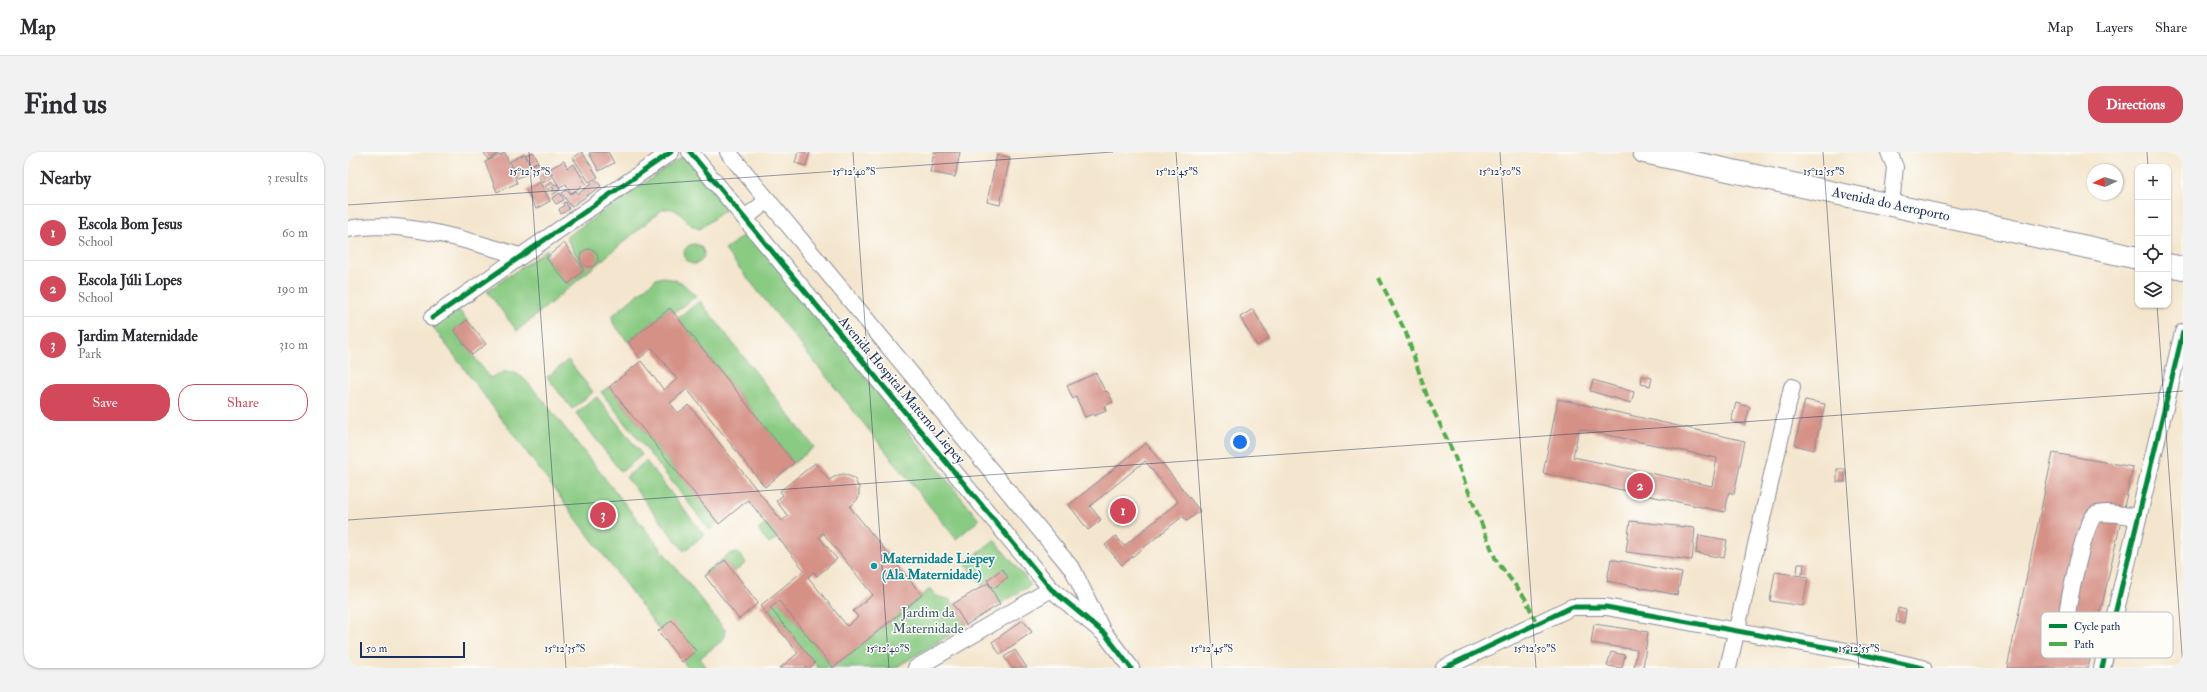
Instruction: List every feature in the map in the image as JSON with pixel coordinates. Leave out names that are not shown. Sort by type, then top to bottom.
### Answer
[{"type":"main road","name":"Avenida do Aeroporto","points":[[1644,152],[2135,257]]},
{"type":"main road","points":[[2171,266],[2183,268]]},
{"type":"street","points":[[432,318],[671,152]]},
{"type":"street","name":"Avenida Hospital Materno Liepey","points":[[690,152],[1051,589],[1105,634]]},
{"type":"street","name":"Avenida Hospital Materno Liepey","points":[[728,152],[1073,570],[1105,634]]},
{"type":"street","points":[[1888,152],[1895,168],[1891,204]]},
{"type":"street","points":[[745,218],[768,200]]},
{"type":"street","points":[[348,229],[360,226],[390,226],[462,239],[520,256]]},
{"type":"street","points":[[2115,612],[2183,332]]},
{"type":"street","points":[[1728,668],[1792,387]]},
{"type":"street","points":[[2069,612],[2084,539],[2090,519],[2095,515],[2103,513],[2138,517]]},
{"type":"street","points":[[916,668],[1051,589]]},
{"type":"street","points":[[1444,668],[1572,608],[1606,607],[1852,652],[1923,668]]},
{"type":"street","points":[[1105,634],[1132,668]]},
{"type":"street","points":[[2102,668],[2104,658]]},
{"type":"green space","points":[[685,155],[728,208],[700,229],[690,224],[674,210],[662,210],[517,331],[487,291],[548,249],[546,258],[568,284],[584,270],[566,237]]},
{"type":"green space","points":[[748,231],[979,520],[956,539],[725,250]]},
{"type":"green space","points":[[694,244],[701,247],[704,254],[701,261],[694,264],[687,261],[684,254],[687,247]]},
{"type":"green space","points":[[663,277],[681,282],[696,296],[674,313],[670,308],[628,342],[613,323],[612,316],[656,279]]},
{"type":"green space","points":[[700,301],[814,447],[794,463],[678,318]]},
{"type":"green space","points":[[459,310],[467,320],[454,330],[490,378],[507,372],[514,373],[519,375],[530,385],[725,630],[723,640],[700,658],[707,668],[688,668],[433,327]]},
{"type":"green space","points":[[568,360],[593,392],[572,409],[547,377]]},
{"type":"green space","points":[[609,387],[718,523],[710,530],[601,392]]},
{"type":"green space","points":[[597,397],[642,455],[621,472],[576,413]]},
{"type":"green space","points":[[646,461],[704,535],[684,551],[626,477]]},
{"type":"green space","points":[[767,523],[778,537],[769,544],[758,530]]},
{"type":"green space","points":[[994,540],[1031,585],[1000,604],[988,584],[983,587],[965,563]]},
{"type":"green space","points":[[738,553],[746,563],[734,572],[725,560],[705,576],[704,574],[729,554]]},
{"type":"green space","name":"Jardim da Maternidade","points":[[930,589],[937,596],[951,600],[966,625],[895,668],[833,668]]},
{"type":"green space","points":[[779,601],[833,668],[818,668],[770,608]]},
{"type":"building","points":[[484,152],[501,152],[488,160]]},
{"type":"building","points":[[533,152],[538,161],[531,165],[526,155]]},
{"type":"building","points":[[582,152],[598,177],[589,182],[573,158]]},
{"type":"building","points":[[608,152],[614,163],[599,171],[589,153]]},
{"type":"building","points":[[798,152],[810,152],[806,166],[795,163]]},
{"type":"building","points":[[934,152],[960,152],[955,177],[930,172]]},
{"type":"building","points":[[505,153],[517,183],[497,192],[485,162]]},
{"type":"building","points":[[525,154],[532,172],[517,178],[510,161]]},
{"type":"building","points":[[997,155],[1010,157],[1000,205],[987,202]]},
{"type":"building","points":[[564,161],[567,168],[574,164],[586,184],[571,193],[566,184],[560,188],[549,169]]},
{"type":"building","points":[[538,162],[541,168],[534,172],[531,166]]},
{"type":"building","points":[[545,171],[547,175],[550,173],[552,177],[543,183],[538,176]]},
{"type":"building","points":[[596,180],[601,186],[571,207],[562,193],[567,190],[571,194],[576,191],[578,194]]},
{"type":"building","points":[[540,182],[550,201],[536,209],[526,190]]},
{"type":"building","points":[[552,182],[554,186],[557,184],[560,190],[552,195],[551,192],[554,189],[553,187],[548,190],[545,186]]},
{"type":"building","points":[[560,193],[564,200],[556,204],[552,198]]},
{"type":"building","points":[[566,202],[569,209],[561,214],[559,209],[564,206],[563,203]]},
{"type":"building","points":[[564,243],[584,270],[568,284],[546,258]]},
{"type":"building","points":[[589,249],[595,252],[598,258],[595,264],[589,267],[583,264],[580,258],[583,252]]},
{"type":"building","points":[[670,308],[794,463],[765,487],[687,389],[670,403],[678,413],[689,405],[782,521],[788,516],[776,501],[783,495],[780,491],[815,463],[829,480],[838,475],[844,474],[854,478],[859,488],[859,494],[858,499],[850,507],[922,595],[833,668],[779,601],[770,608],[815,663],[810,668],[780,668],[798,653],[760,606],[804,570],[748,500],[719,524],[609,387],[641,361],[664,390],[677,379],[652,348],[640,358],[628,342]],"holes":[[[823,533],[873,595],[853,611],[858,617],[847,626],[808,577],[814,572],[817,576],[837,559],[819,537]]]},
{"type":"building","points":[[1253,309],[1269,338],[1257,346],[1240,317]]},
{"type":"building","points":[[467,320],[486,344],[472,355],[454,330]]},
{"type":"building","points":[[1096,373],[1105,391],[1108,392],[1113,402],[1104,406],[1106,411],[1094,416],[1093,414],[1085,417],[1076,397],[1073,399],[1067,386]]},
{"type":"building","points":[[1642,376],[1652,378],[1650,386],[1641,384]]},
{"type":"building","points":[[1593,380],[1634,392],[1631,403],[1590,391]]},
{"type":"building","points":[[1558,399],[1745,441],[1734,494],[1729,492],[1725,512],[1543,473]],"holes":[[[1579,429],[1717,458],[1712,486],[1573,457]]]},
{"type":"building","points":[[1805,400],[1825,404],[1814,450],[1795,445]]},
{"type":"building","points":[[1736,403],[1750,407],[1745,425],[1731,421]]},
{"type":"building","points":[[1146,443],[1200,511],[1187,521],[1183,516],[1122,565],[1105,545],[1116,536],[1124,546],[1178,502],[1145,461],[1090,506],[1101,520],[1088,530],[1069,505]]},
{"type":"building","points":[[2053,453],[2133,467],[2101,612],[2041,612],[2041,658],[2090,658],[2088,668],[2007,668]]},
{"type":"building","points":[[1837,469],[1845,469],[1845,482],[1837,482]]},
{"type":"building","points":[[1630,521],[1695,528],[1692,560],[1626,552]]},
{"type":"building","points":[[1699,535],[1727,540],[1724,558],[1696,553]]},
{"type":"building","points":[[1611,559],[1682,573],[1677,595],[1607,581]]},
{"type":"building","points":[[725,560],[758,603],[739,619],[705,576]]},
{"type":"building","points":[[1798,564],[1804,564],[1803,574],[1797,573]]},
{"type":"building","points":[[1002,569],[1008,577],[993,589],[987,580]]},
{"type":"building","points":[[1775,572],[1808,577],[1803,606],[1770,601]]},
{"type":"building","points":[[988,583],[1000,604],[966,625],[953,604]]},
{"type":"building","points":[[1898,608],[1906,610],[1904,623],[1896,622]]},
{"type":"building","points":[[672,620],[696,651],[682,662],[658,631]]},
{"type":"building","points":[[1023,620],[1032,632],[1000,654],[992,642]]},
{"type":"building","points":[[1594,624],[1648,632],[1643,668],[1634,668],[1637,650],[1591,643]]},
{"type":"building","points":[[1015,650],[1027,668],[1012,668],[1004,657]]},
{"type":"building","points":[[1611,652],[1625,655],[1622,668],[1607,666]]},
{"type":"marked path","points":[[1379,278],[1406,333],[1428,399],[1452,450],[1496,560],[1525,598],[1537,624]]},
{"type":"cycle path","points":[[432,318],[671,152]]},
{"type":"cycle path","points":[[690,152],[1051,589],[1105,634],[1131,668]]},
{"type":"cycle path","points":[[2116,612],[2183,332]]},
{"type":"cycle path","points":[[1444,668],[1572,607],[1606,607],[1852,652],[1923,668]]},
{"type":"cycle path","points":[[2102,668],[2104,658]]},
{"type":"place","name":"Escola Júli Lopes","points":[[1640,486]]},
{"type":"place","name":"Escola Bom Jesus","points":[[1123,511]]},
{"type":"place","name":"Jardim Maternidade","points":[[603,515]]},
{"type":"place","name":"Maternidade Liepey (Ala Maternidade)","points":[[874,566]]}]
